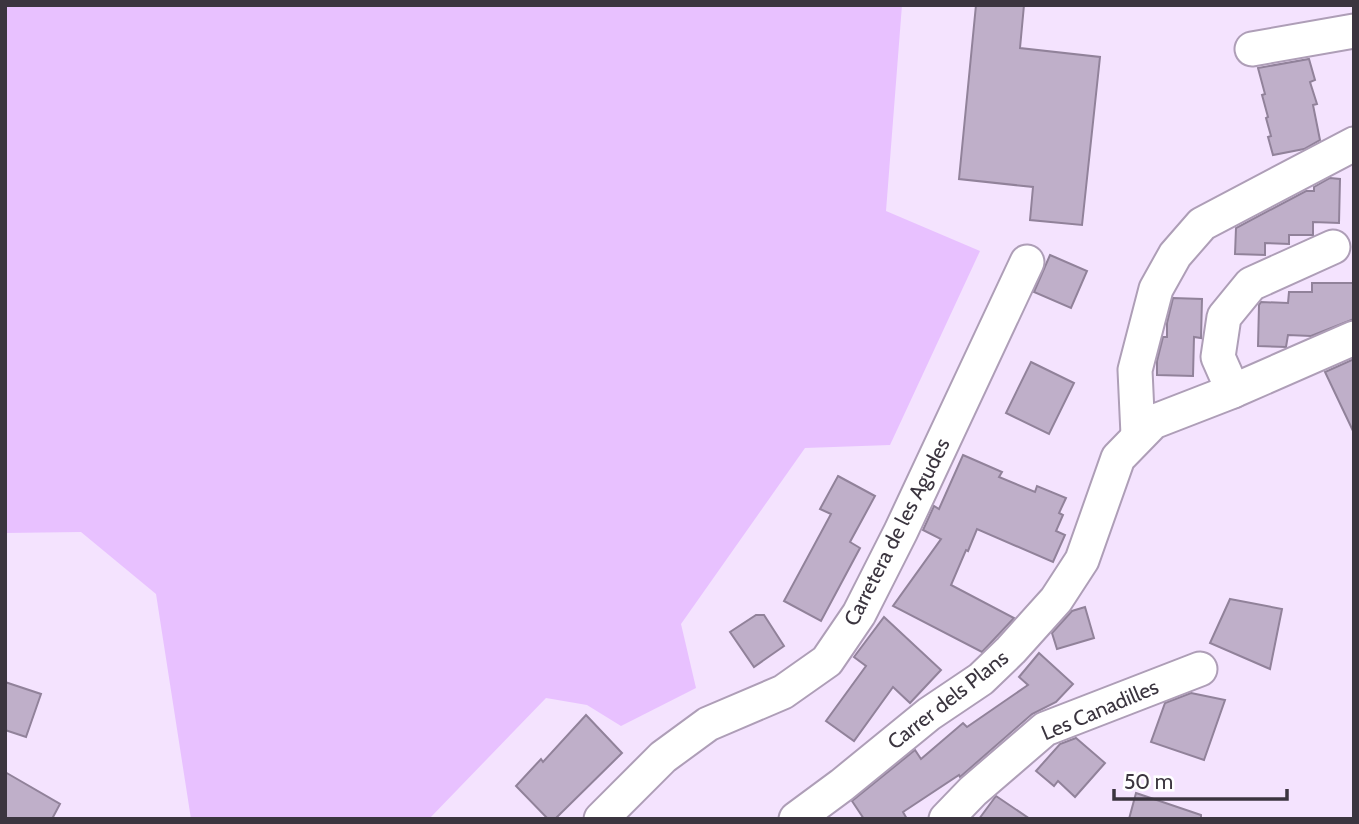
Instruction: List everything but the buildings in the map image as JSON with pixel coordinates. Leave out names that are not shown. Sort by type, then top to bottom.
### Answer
[{"type":"street","points":[[1252,49],[1354,30]]},
{"type":"street","points":[[1138,435],[1135,370],[1156,289],[1175,255],[1202,224],[1354,144]]},
{"type":"street","points":[[1233,391],[1218,358],[1224,317],[1251,284],[1333,247]]},
{"type":"street","name":"Carretera de les Agudes","points":[[601,819],[663,757],[708,724],[783,692],[827,661],[859,614],[889,555],[1027,262]]},
{"type":"street","name":"Carrer dels Plans","points":[[796,819],[929,714],[981,679],[1012,650],[1056,600],[1082,560],[1118,458],[1153,422],[1233,391],[1354,338]]},
{"type":"street","name":"Les Canadilles","points":[[946,819],[973,791],[1045,729],[1200,668]]},
{"type":"shaded area","points":[[5,5],[902,5],[886,211],[980,251],[890,445],[805,448],[681,624],[696,688],[621,726],[587,705],[546,698],[429,819],[191,819],[156,594],[81,532],[5,533]]}]
